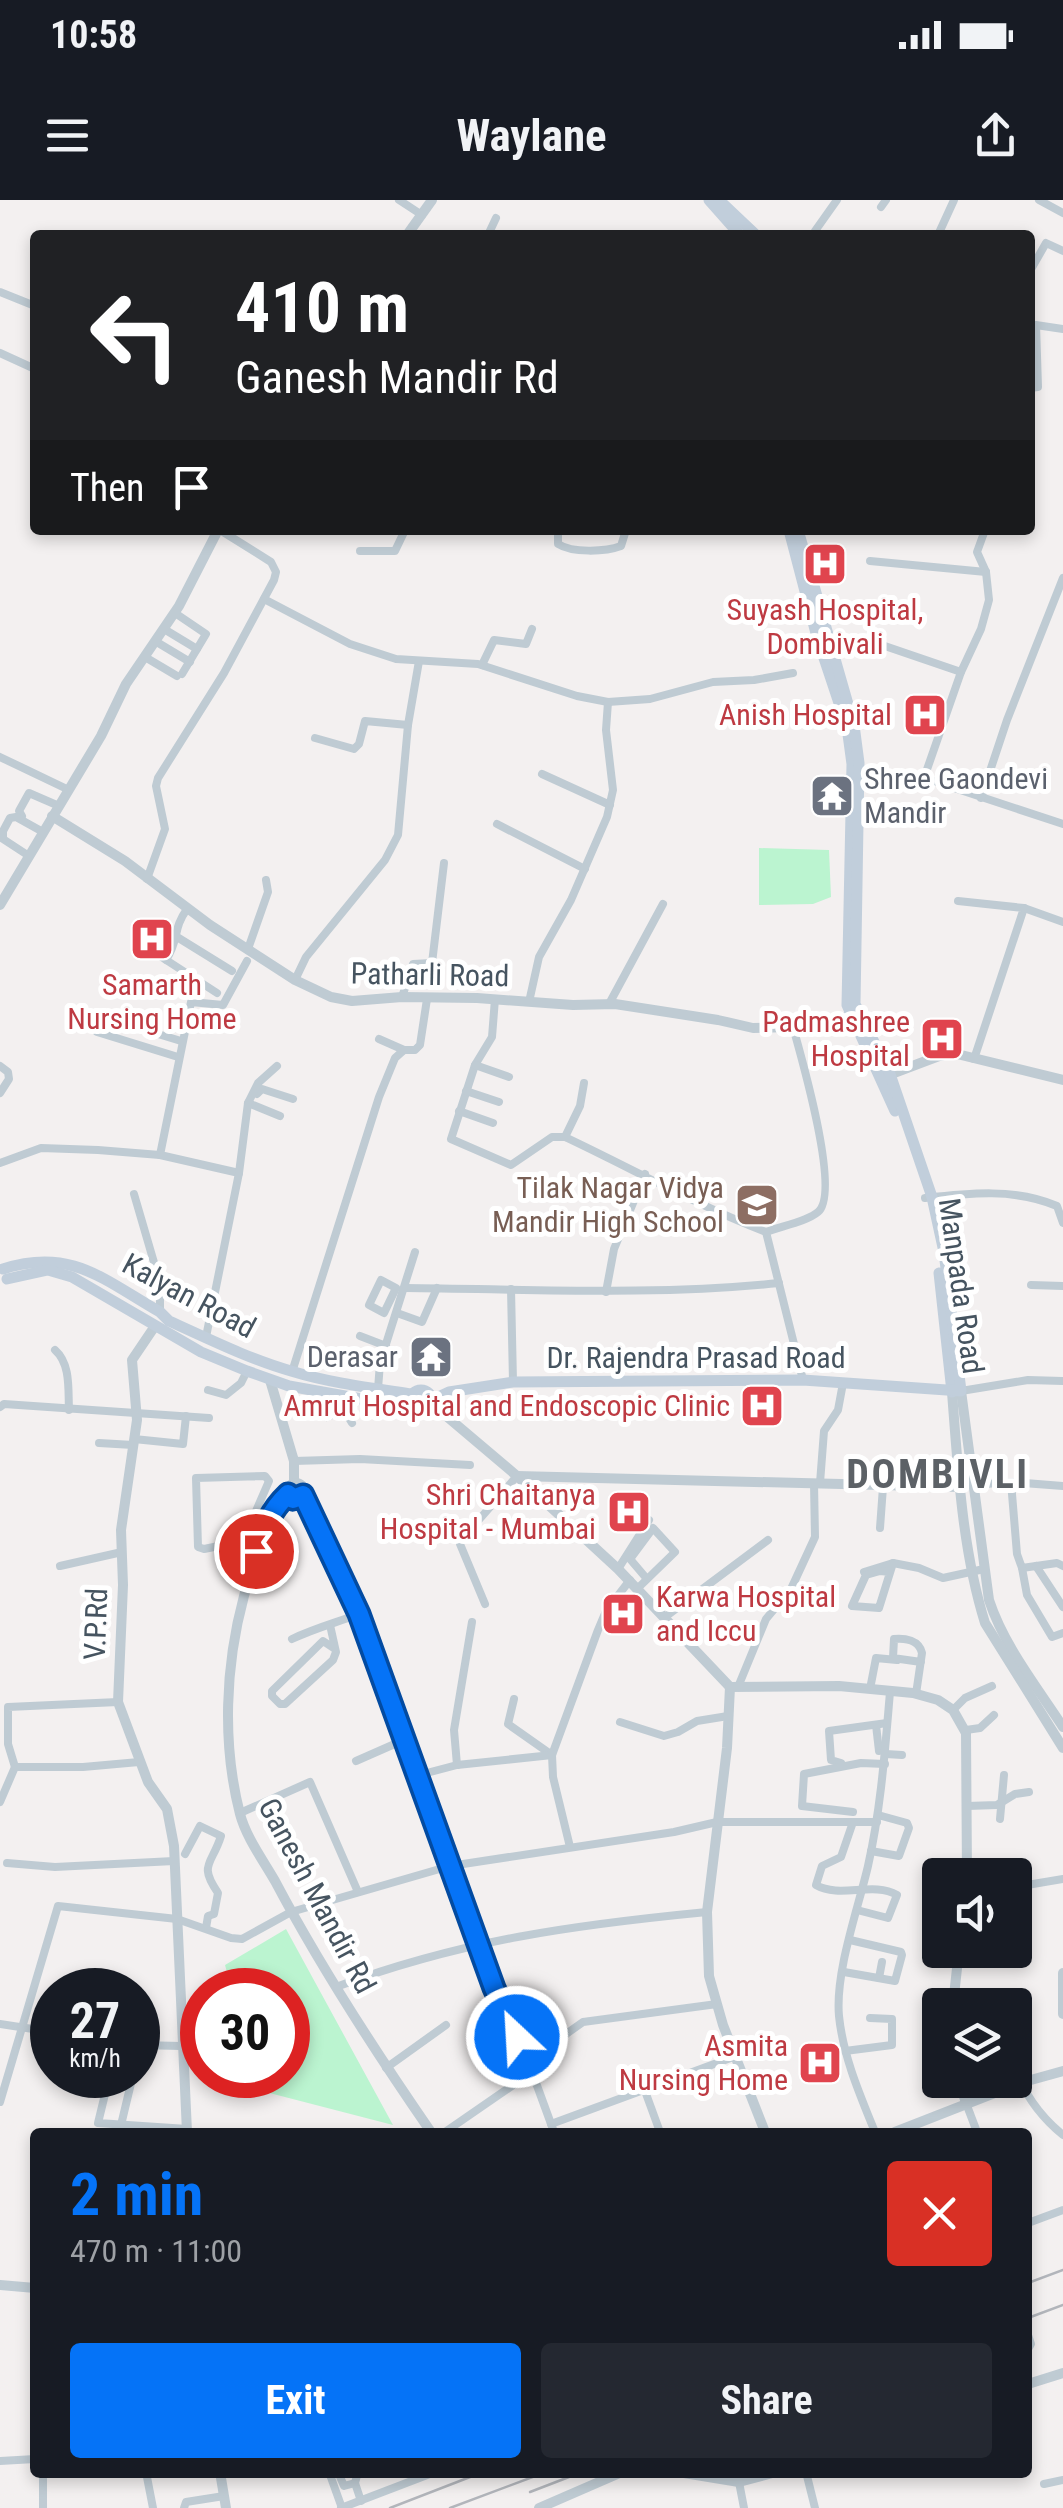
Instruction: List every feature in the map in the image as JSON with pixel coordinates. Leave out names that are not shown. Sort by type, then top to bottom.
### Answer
[{"type":"main road","points":[[709,200],[736,230]]},
{"type":"main road","points":[[720,200],[751,230]]},
{"type":"main road","name":"Manpada Road","points":[[790,535],[802,558]]},
{"type":"main road","name":"Manpada Road","points":[[799,535],[822,637],[854,725],[853,1015],[886,1077],[944,1252],[956,1392]]},
{"type":"main road","name":"Kalyan Road","points":[[3,1275],[48,1259],[78,1266],[160,1312],[169,1321],[292,1372],[423,1401]]},
{"type":"main road","name":"Kalyan Road","points":[[3,1275],[48,1270],[72,1277],[201,1352],[270,1380],[345,1403],[423,1401]]},
{"type":"main road","name":"Dr. Rajendra Prasad Road","points":[[423,1401],[449,1392],[513,1382],[803,1380],[956,1392]]},
{"type":"street","points":[[399,200],[422,216]]},
{"type":"street","points":[[411,230],[432,200]]},
{"type":"street","points":[[814,230],[837,200]]},
{"type":"street","points":[[940,230],[954,200]]},
{"type":"street","points":[[1039,200],[1063,213]]},
{"type":"street","points":[[490,230],[496,218]]},
{"type":"street","points":[[1035,262],[1046,243],[1063,251]]},
{"type":"street","points":[[0,292],[30,304]]},
{"type":"street","points":[[1035,387],[1036,325],[1063,329]]},
{"type":"street","points":[[0,354],[30,367]]},
{"type":"street","points":[[0,905],[216,535]]},
{"type":"street","points":[[147,879],[165,829],[156,786],[158,778],[224,672],[274,580],[274,566],[227,535]]},
{"type":"street","points":[[360,551],[395,552],[403,535]]},
{"type":"street","points":[[558,535],[558,544],[565,549],[613,550],[622,546],[625,535]]},
{"type":"street","points":[[924,778],[981,630],[988,600],[986,572],[977,552],[983,535]]},
{"type":"street","points":[[870,561],[986,572]]},
{"type":"street","points":[[981,798],[1063,578]]},
{"type":"street","points":[[264,599],[350,644],[396,659],[482,665],[608,702],[650,699],[713,682],[793,673]]},
{"type":"street","points":[[1050,610],[1063,616]]},
{"type":"street","points":[[145,656],[180,675],[190,662],[205,632],[174,613]]},
{"type":"street","points":[[164,629],[197,648]]},
{"type":"street","points":[[482,665],[494,640],[526,644],[532,629]]},
{"type":"street","points":[[822,637],[878,644],[962,672]]},
{"type":"street","points":[[156,641],[190,662]]},
{"type":"street","points":[[295,980],[306,957],[384,860],[398,834],[408,725],[419,661]]},
{"type":"street","points":[[530,1002],[539,958],[585,869],[614,790],[606,730],[608,702]]},
{"type":"street","points":[[315,738],[354,749],[366,721],[408,725]]},
{"type":"street","points":[[0,757],[69,790]]},
{"type":"street","points":[[542,774],[610,805]]},
{"type":"street","points":[[856,783],[924,778],[1063,824]]},
{"type":"street","points":[[44,830],[19,814],[27,794],[56,811]]},
{"type":"street","name":"Patharli Road","points":[[56,811],[248,955],[330,997],[352,1001],[402,997],[608,1004],[753,1028],[793,1027],[853,1015]]},
{"type":"street","points":[[29,856],[3,839],[10,818],[16,816],[44,830]]},
{"type":"street","points":[[497,824],[585,869]]},
{"type":"street","points":[[402,997],[412,964],[432,963],[444,863]]},
{"type":"street","points":[[160,1155],[191,1002],[217,1007],[223,1004],[248,955],[268,892],[266,880]]},
{"type":"street","points":[[958,901],[1024,908],[1063,922]]},
{"type":"street","points":[[608,1004],[663,904]]},
{"type":"street","points":[[974,1059],[1024,908]]},
{"type":"street","points":[[166,960],[177,937],[175,925],[187,909]]},
{"type":"street","points":[[177,937],[232,971]]},
{"type":"street","points":[[140,943],[217,993]]},
{"type":"street","points":[[196,1002],[205,985]]},
{"type":"street","points":[[378,1039],[404,1050],[416,1050],[427,999]]},
{"type":"street","points":[[495,999],[492,1036],[466,1090],[451,1133],[454,1142],[510,1165],[552,1136],[565,1137],[646,1174],[669,1191],[766,1232],[816,1214],[823,1204],[825,1174],[819,1131],[793,1027]]},
{"type":"street","points":[[122,1022],[181,1041]]},
{"type":"street","points":[[98,1032],[178,1058]]},
{"type":"street","points":[[292,1372],[379,1096],[396,1058],[404,1050]]},
{"type":"street","points":[[886,1077],[946,1054],[1063,1080]]},
{"type":"street","points":[[475,1065],[509,1077]]},
{"type":"street","points":[[0,1066],[8,1072],[9,1079],[0,1094]]},
{"type":"street","points":[[206,1337],[251,1104],[258,1083],[277,1066]]},
{"type":"street","points":[[565,1137],[580,1106],[584,1082]]},
{"type":"street","points":[[251,1104],[259,1089],[293,1100]]},
{"type":"street","points":[[466,1090],[497,1100]]},
{"type":"street","points":[[251,1104],[280,1116]]},
{"type":"street","points":[[459,1110],[493,1123]]},
{"type":"street","points":[[0,1163],[41,1148],[160,1155],[239,1173]]},
{"type":"street","points":[[606,1292],[614,1249],[646,1174]]},
{"type":"street","points":[[929,1198],[970,1193],[1032,1196],[1060,1206],[1063,1224]]},
{"type":"street","points":[[134,1194],[160,1283],[160,1312]]},
{"type":"street","points":[[766,1232],[803,1380]]},
{"type":"street","points":[[378,1389],[386,1346],[415,1252]]},
{"type":"street","points":[[405,1288],[698,1291],[778,1283]]},
{"type":"street","points":[[1031,1286],[1063,1286]]},
{"type":"street","points":[[390,1301],[422,1322],[436,1288]]},
{"type":"street","points":[[511,1289],[513,1382]]},
{"type":"street","name":"V.P.Rd","points":[[155,1326],[132,1360],[136,1412],[121,1530],[118,1702],[148,1782],[167,1810],[181,1856],[177,1919],[180,2046]]},
{"type":"street","points":[[360,1336],[386,1346]]},
{"type":"street","points":[[54,1350],[62,1356],[65,1368],[69,1410]]},
{"type":"street","points":[[208,1390],[226,1395],[241,1384],[247,1371]]},
{"type":"street","points":[[270,1380],[294,1461],[291,1488],[303,1487],[303,1495],[359,1614],[420,1774],[494,1988],[553,2128],[736,2056]]},
{"type":"street","points":[[956,1392],[1028,1380],[1063,1381]]},
{"type":"street","points":[[763,2128],[709,1976],[707,1912],[734,1687],[766,1619],[791,1589],[815,1537],[824,1431],[838,1410],[843,1383]]},
{"type":"street","name":"Manpada Road","points":[[956,1392],[986,1623],[1063,1748]]},
{"type":"street","points":[[423,1401],[517,1476],[638,1583]]},
{"type":"street","points":[[327,1417],[345,1403],[352,1424]]},
{"type":"street","points":[[0,1407],[4,1404],[208,1418]]},
{"type":"street","points":[[99,1443],[183,1444],[186,1416]]},
{"type":"street","points":[[294,1461],[360,1459],[470,1465]]},
{"type":"street","points":[[242,1541],[269,1480],[266,1476],[196,1478],[198,1547],[242,1541],[256,1551]]},
{"type":"street","points":[[517,1476],[882,1487],[1011,1482],[1063,1486]]},
{"type":"street","points":[[486,1604],[460,1544],[461,1535],[517,1476]]},
{"type":"street","points":[[1011,1482],[1017,1554],[1026,1595],[1052,1637],[1063,1633]]},
{"type":"street","points":[[880,1528],[882,1487]]},
{"type":"street","name":"Ganesh Mandir Rd","points":[[291,1488],[262,1529],[238,1618],[228,1745],[240,1813],[336,1988],[427,2128]]},
{"type":"street","points":[[649,1520],[630,1561],[638,1583],[664,1617],[734,1687],[839,1686],[915,1694],[938,1700],[953,1710],[966,1730],[967,1858]]},
{"type":"street","points":[[570,1847],[553,1778],[552,1755],[606,1611],[674,1550],[654,1528],[618,1569]]},
{"type":"street","points":[[664,1617],[768,1540]]},
{"type":"street","points":[[60,1566],[122,1552]]},
{"type":"street","points":[[1022,1568],[1057,1562],[1063,1566]]},
{"type":"street","points":[[860,1576],[871,1568],[893,1566],[943,1578],[979,1570]]},
{"type":"street","points":[[893,1566],[879,1608],[852,1606],[866,1575],[893,1566]]},
{"type":"street","points":[[878,1620],[893,1566]]},
{"type":"street","points":[[1036,1566],[1063,1607]]},
{"type":"street","name":"Manpada Road","points":[[979,1570],[995,1619],[1063,1726]]},
{"type":"street","points":[[292,1639],[322,1624],[330,1625],[359,1614]]},
{"type":"street","points":[[457,1765],[454,1730],[472,1622]]},
{"type":"street","points":[[330,1625],[336,1650],[333,1660],[285,1704],[272,1696],[272,1691],[324,1641],[336,1650]]},
{"type":"street","points":[[870,1690],[878,1657],[916,1664],[915,1694]]},
{"type":"street","points":[[915,1694],[920,1662]]},
{"type":"street","points":[[953,1710],[965,1698],[992,1686]]},
{"type":"street","points":[[874,2128],[845,2051],[839,2015],[850,1940],[877,1819],[890,1692]]},
{"type":"street","points":[[514,1700],[508,1724],[552,1755]]},
{"type":"street","points":[[0,1802],[15,1767],[8,1744],[8,1707],[118,1702]]},
{"type":"street","points":[[966,1730],[980,1728],[994,1715]]},
{"type":"street","points":[[620,1722],[664,1736],[697,1721],[728,1716]]},
{"type":"street","points":[[887,1723],[830,1732],[831,1760],[835,1763],[902,1755]]},
{"type":"street","points":[[876,1724],[884,1757]]},
{"type":"street","points":[[356,1762],[406,1739]]},
{"type":"street","points":[[420,1774],[457,1765],[552,1755]]},
{"type":"street","points":[[871,1851],[899,1856],[908,1823],[802,1806],[804,1774],[884,1757]]},
{"type":"street","points":[[15,1767],[82,1768],[139,1762]]},
{"type":"street","points":[[1000,1819],[1004,1775]]},
{"type":"street","points":[[240,1813],[310,1782],[358,1892]]},
{"type":"street","points":[[967,1806],[992,1806],[1014,1794],[1028,1792]]},
{"type":"street","points":[[837,1822],[839,1811]]},
{"type":"street","points":[[0,2102],[58,1906],[177,1919],[231,1938],[242,1938],[291,1912],[450,1866],[718,1822],[837,1822],[853,1817]]},
{"type":"street","points":[[853,1817],[841,1858],[822,1866],[815,1882],[827,1890],[862,1888],[894,1892],[897,1898],[888,1918],[857,1910]]},
{"type":"street","points":[[6,1863],[55,1867],[181,1856],[200,1826],[221,1836],[207,1867],[208,1880],[218,1894],[214,1914],[195,1914]]},
{"type":"street","points":[[1032,1884],[1063,1879]]},
{"type":"street","points":[[336,1988],[395,1965],[480,1942],[536,1931],[707,1912]]},
{"type":"street","points":[[206,1928],[208,1916]]},
{"type":"street","points":[[844,1972],[897,1980],[902,1953],[860,1947],[850,1940]]},
{"type":"street","points":[[879,1978],[882,1962]]},
{"type":"street","points":[[1063,1973],[1063,2014]]},
{"type":"street","points":[[528,2061],[583,2022],[717,2004]]},
{"type":"street","points":[[845,2051],[892,2045],[892,2019],[870,2018]]},
{"type":"street","points":[[0,2024],[30,2028]]},
{"type":"street","points":[[386,2068],[446,2025]]},
{"type":"street","points":[[160,2046],[180,2046]]},
{"type":"street","points":[[1032,2080],[1063,2071]]},
{"type":"street","points":[[450,2128],[532,2072]]},
{"type":"street","points":[[645,2092],[658,2128]]},
{"type":"street","points":[[104,2098],[98,2123],[154,2128]]},
{"type":"street","points":[[120,2125],[126,2098]]},
{"type":"street","name":"V.P.Rd","points":[[184,2098],[187,2128]]},
{"type":"street","points":[[964,2098],[976,2128]]},
{"type":"street","points":[[905,2128],[980,2098]]},
{"type":"street","points":[[1031,2098],[1063,2135]]},
{"type":"street","points":[[1032,2222],[1063,2210]]},
{"type":"street","points":[[0,2284],[30,2287]]},
{"type":"street","points":[[1032,2383],[1063,2373]]},
{"type":"street","points":[[0,2461],[30,2459]]},
{"type":"street","points":[[43,2478],[43,2508]]},
{"type":"street","points":[[147,2478],[152,2508]]},
{"type":"street","points":[[331,2478],[342,2508],[420,2478]]},
{"type":"street","points":[[341,2478],[344,2486],[355,2483]]},
{"type":"street","points":[[356,2478],[361,2501]]},
{"type":"street","points":[[539,2508],[608,2478]]},
{"type":"street","points":[[702,2478],[739,2482],[754,2478]]},
{"type":"street","points":[[807,2478],[814,2508]]},
{"type":"street","points":[[1044,2484],[1063,2480]]},
{"type":"street","points":[[739,2482],[744,2508]]},
{"type":"street","points":[[184,2508],[186,2502],[225,2502]]},
{"type":"green space","points":[[759,848],[829,850],[831,897],[813,904],[759,905]]},
{"type":"green space","points":[[286,1929],[307,1968],[226,1968]]},
{"type":"green space","points":[[310,1973],[393,2125],[289,2098],[310,2098]]},
{"type":"railway","points":[[1032,2282],[1063,2270]]},
{"type":"railway","points":[[1032,2317],[1063,2305]]},
{"type":"railway","points":[[390,2508],[468,2478]]},
{"type":"railway","points":[[450,2508],[530,2478]]},
{"type":"railway","points":[[530,2492],[566,2478]]},
{"type":"place","name":"Suyash Hospital, Dombivali","points":[[825,564]]},
{"type":"place","name":"Anish Hospital","points":[[925,715]]},
{"type":"place","name":"Shree Gaondevi Mandir","points":[[832,796]]},
{"type":"place","name":"Samarth Nursing Home","points":[[152,939]]},
{"type":"place","name":"Padmashree Hospital","points":[[942,1039]]},
{"type":"place","name":"Tilak Nagar Vidya Mandir High School","points":[[757,1205]]},
{"type":"place","name":"Derasar","points":[[431,1357]]},
{"type":"place","name":"Amrut Hospital and Endoscopic Clinic","points":[[762,1406]]},
{"type":"place","name":"Shri Chaitanya Hospital - Mumbai","points":[[629,1512]]},
{"type":"place","name":"Karwa Hospital and Iccu","points":[[623,1614]]},
{"type":"place","name":"Asmita Nursing Home","points":[[820,2063]]},
{"type":"district","name":"DOMBIVLI","points":[[938,1474]]},
{"type":"route","points":[[256,1551],[262,1529],[277,1504],[288,1494],[293,1499],[303,1495],[359,1614],[420,1774],[494,1988],[517,2037]]}]
